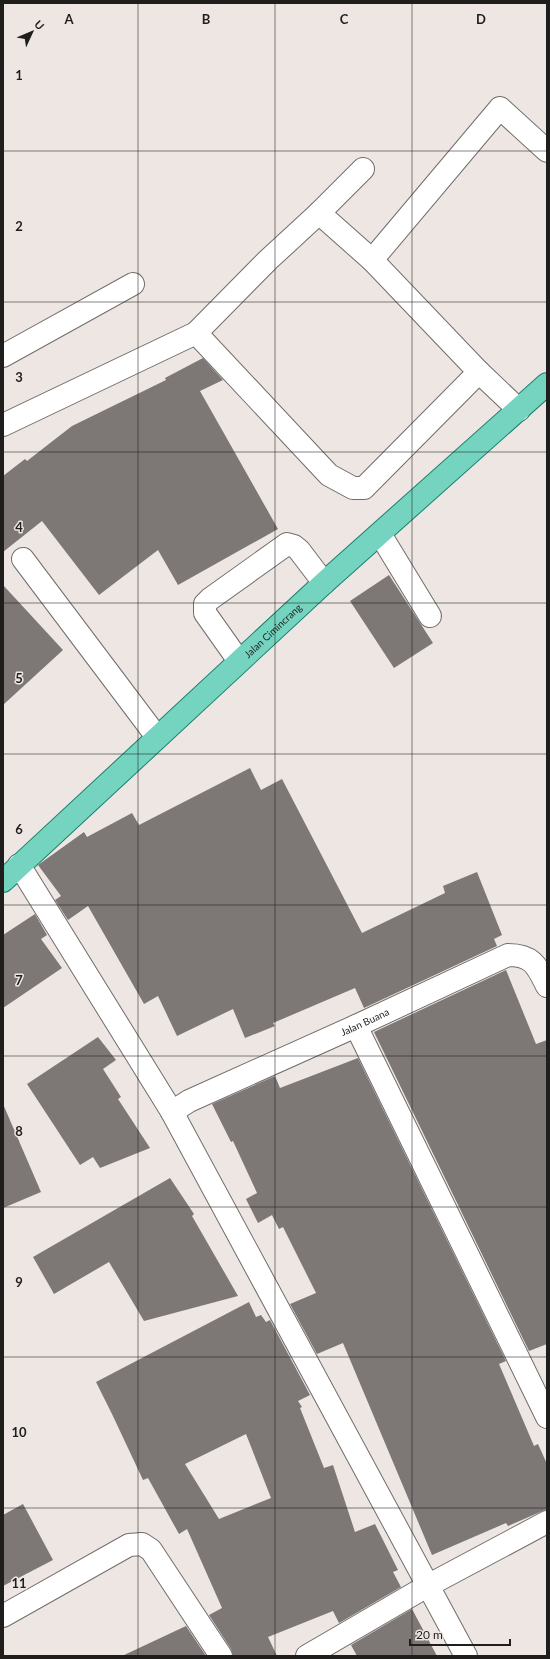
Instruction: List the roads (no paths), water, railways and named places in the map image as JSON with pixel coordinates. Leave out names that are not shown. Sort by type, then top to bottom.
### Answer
[{"type":"main road","name":"Jalan Cimincrang","points":[[3,881],[324,583],[547,384]]},
{"type":"street","points":[[372,260],[500,108],[547,151]]},
{"type":"street","points":[[3,425],[196,333],[268,260],[319,213],[363,168]]},
{"type":"street","points":[[319,213],[372,260],[479,372],[519,410]]},
{"type":"street","points":[[3,356],[133,284]]},
{"type":"street","points":[[196,333],[329,475],[354,488],[364,488],[479,372]]},
{"type":"street","points":[[380,534],[430,616]]},
{"type":"street","points":[[239,661],[205,613],[205,604],[210,599],[287,544],[294,546],[299,550],[324,583]]},
{"type":"street","points":[[23,559],[157,737]]},
{"type":"street","points":[[20,865],[172,1112],[429,1585],[466,1656]]},
{"type":"street","name":"Jalan Buana","points":[[172,1112],[189,1101],[356,1026],[508,954],[520,955],[536,964],[547,986]]},
{"type":"street","points":[[356,1026],[547,1417]]},
{"type":"street","points":[[307,1656],[429,1585],[547,1522]]},
{"type":"street","points":[[3,1616],[129,1544],[142,1544],[151,1550],[221,1656]]}]
